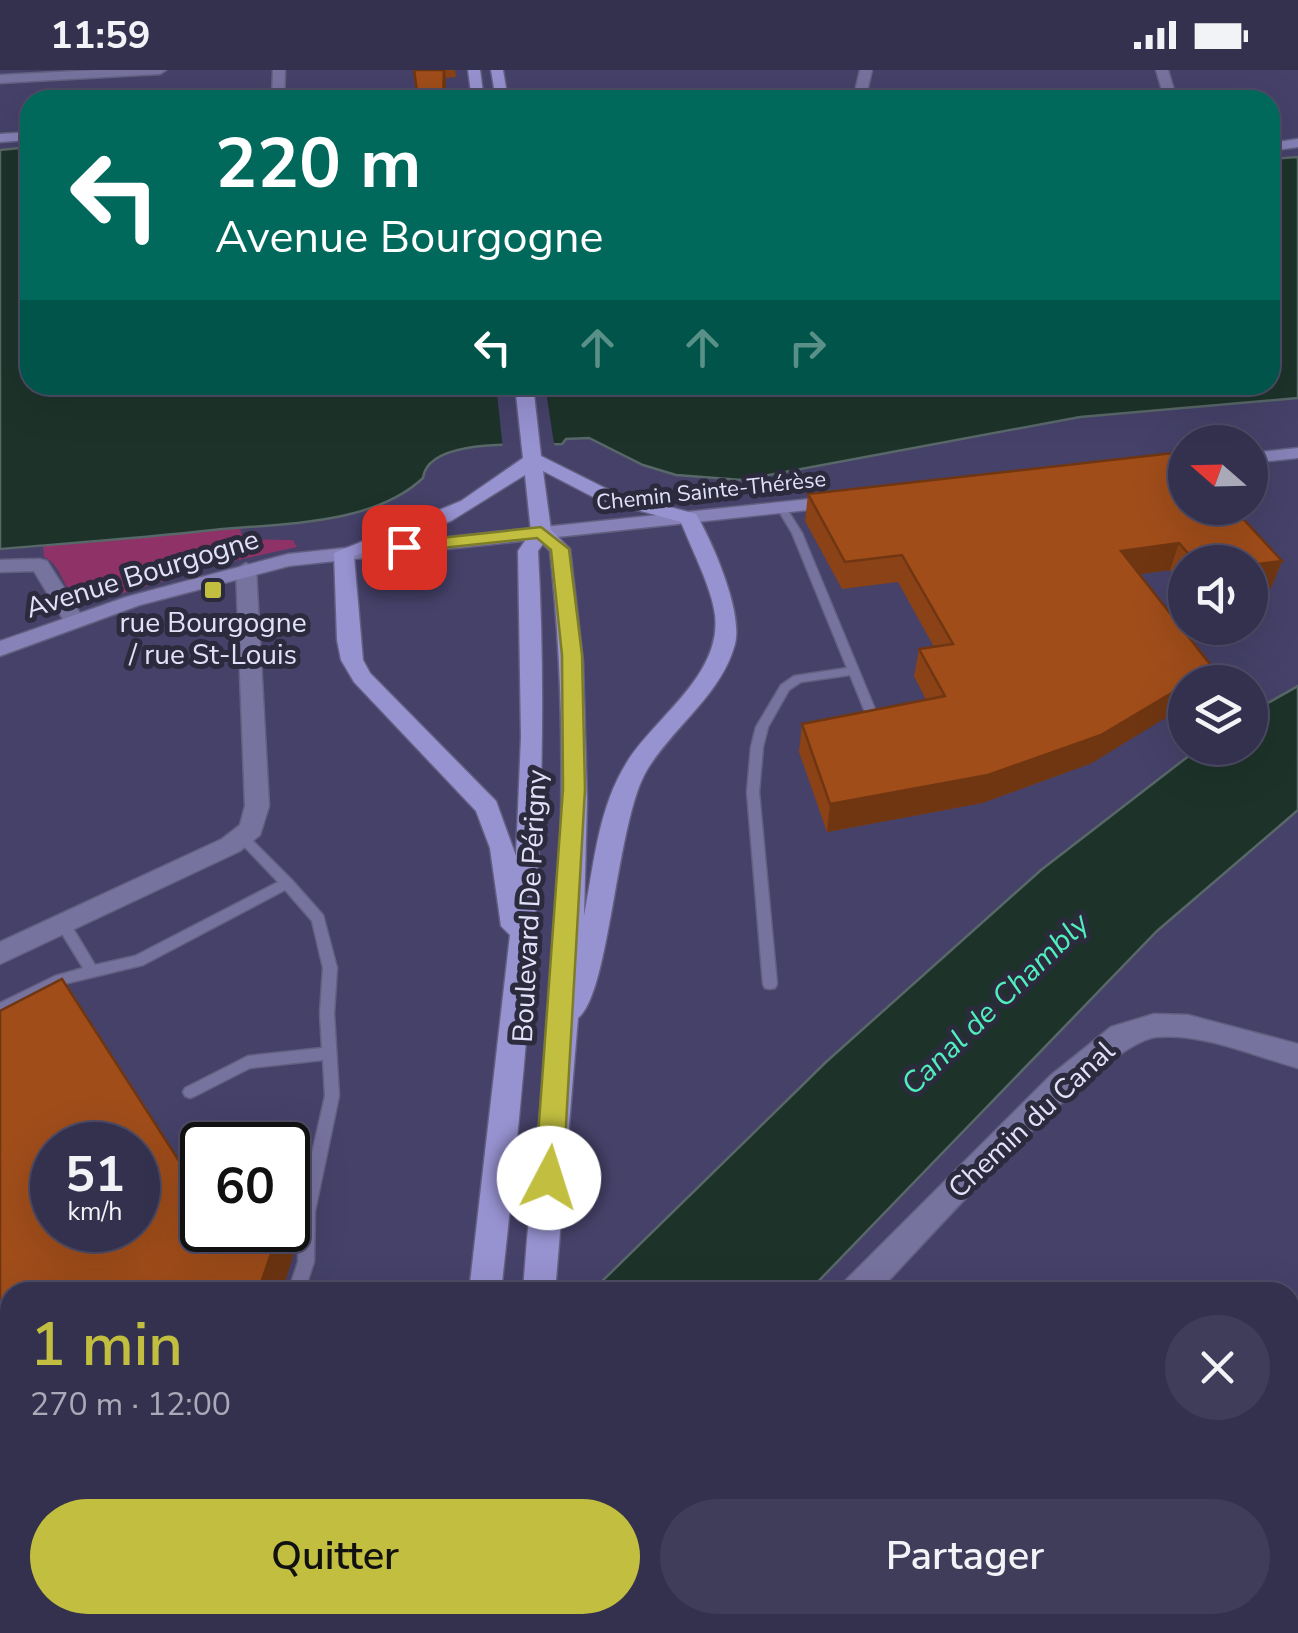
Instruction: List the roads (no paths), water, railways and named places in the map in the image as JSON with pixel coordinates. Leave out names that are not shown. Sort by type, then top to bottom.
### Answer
[{"type":"main road","name":"Boulevard De Périgny","points":[[486,1279],[519,960],[536,740],[528,551],[541,532],[525,395]]},
{"type":"main road","points":[[519,960],[502,848],[487,807],[362,677],[352,660],[344,553],[460,510],[498,489],[534,458],[604,495],[689,518],[726,614],[722,652],[706,680],[637,765],[617,806],[590,952],[560,1048]]},
{"type":"main road","name":"Boulevard De Périgny","points":[[540,1282],[560,1048],[572,839],[574,706],[560,549],[541,532]]},
{"type":"street","points":[[0,79],[160,70]]},
{"type":"street","points":[[1268,456],[1298,453]]},
{"type":"street","name":"Chemin Sainte-Thérèse","points":[[541,532],[864,499]]},
{"type":"street","name":"Avenue Bourgogne","points":[[0,649],[74,621],[246,569],[344,553],[541,532]]},
{"type":"street","points":[[0,566],[40,565],[74,621]]},
{"type":"street","points":[[0,954],[247,833],[257,806],[246,569]]},
{"type":"street","name":"Chemin du Canal","points":[[866,1282],[1060,1084],[1121,1034],[1154,1025],[1188,1026],[1298,1056]]},
{"type":"lane","points":[[782,508],[797,532],[878,730]]},
{"type":"lane","points":[[770,984],[754,792],[762,727],[785,688],[798,679],[854,672]]},
{"type":"lane","points":[[247,833],[310,906],[330,968],[332,1096],[307,1212],[306,1262],[299,1282]]},
{"type":"lane","points":[[0,1009],[60,980],[138,960],[287,883]]},
{"type":"lane","points":[[63,924],[92,971]]},
{"type":"lane","points":[[190,1092],[248,1062],[329,1053]]},
{"type":"water","points":[[20,148],[20,395],[1280,395],[1280,158],[1298,157],[1298,398],[1080,417],[742,480],[676,475],[643,465],[589,438],[566,439],[562,444],[482,446],[442,455],[429,465],[423,478],[402,494],[352,514],[295,523],[0,549],[0,150]]},
{"type":"water","name":"Canal de Chambly","points":[[1298,686],[1298,810],[1157,931],[818,1282],[601,1282],[826,1062],[1041,870],[1177,765],[1268,765],[1268,703]]},
{"type":"place","name":"rue Bourgogne / rue St-Louis","points":[[213,590]]}]
